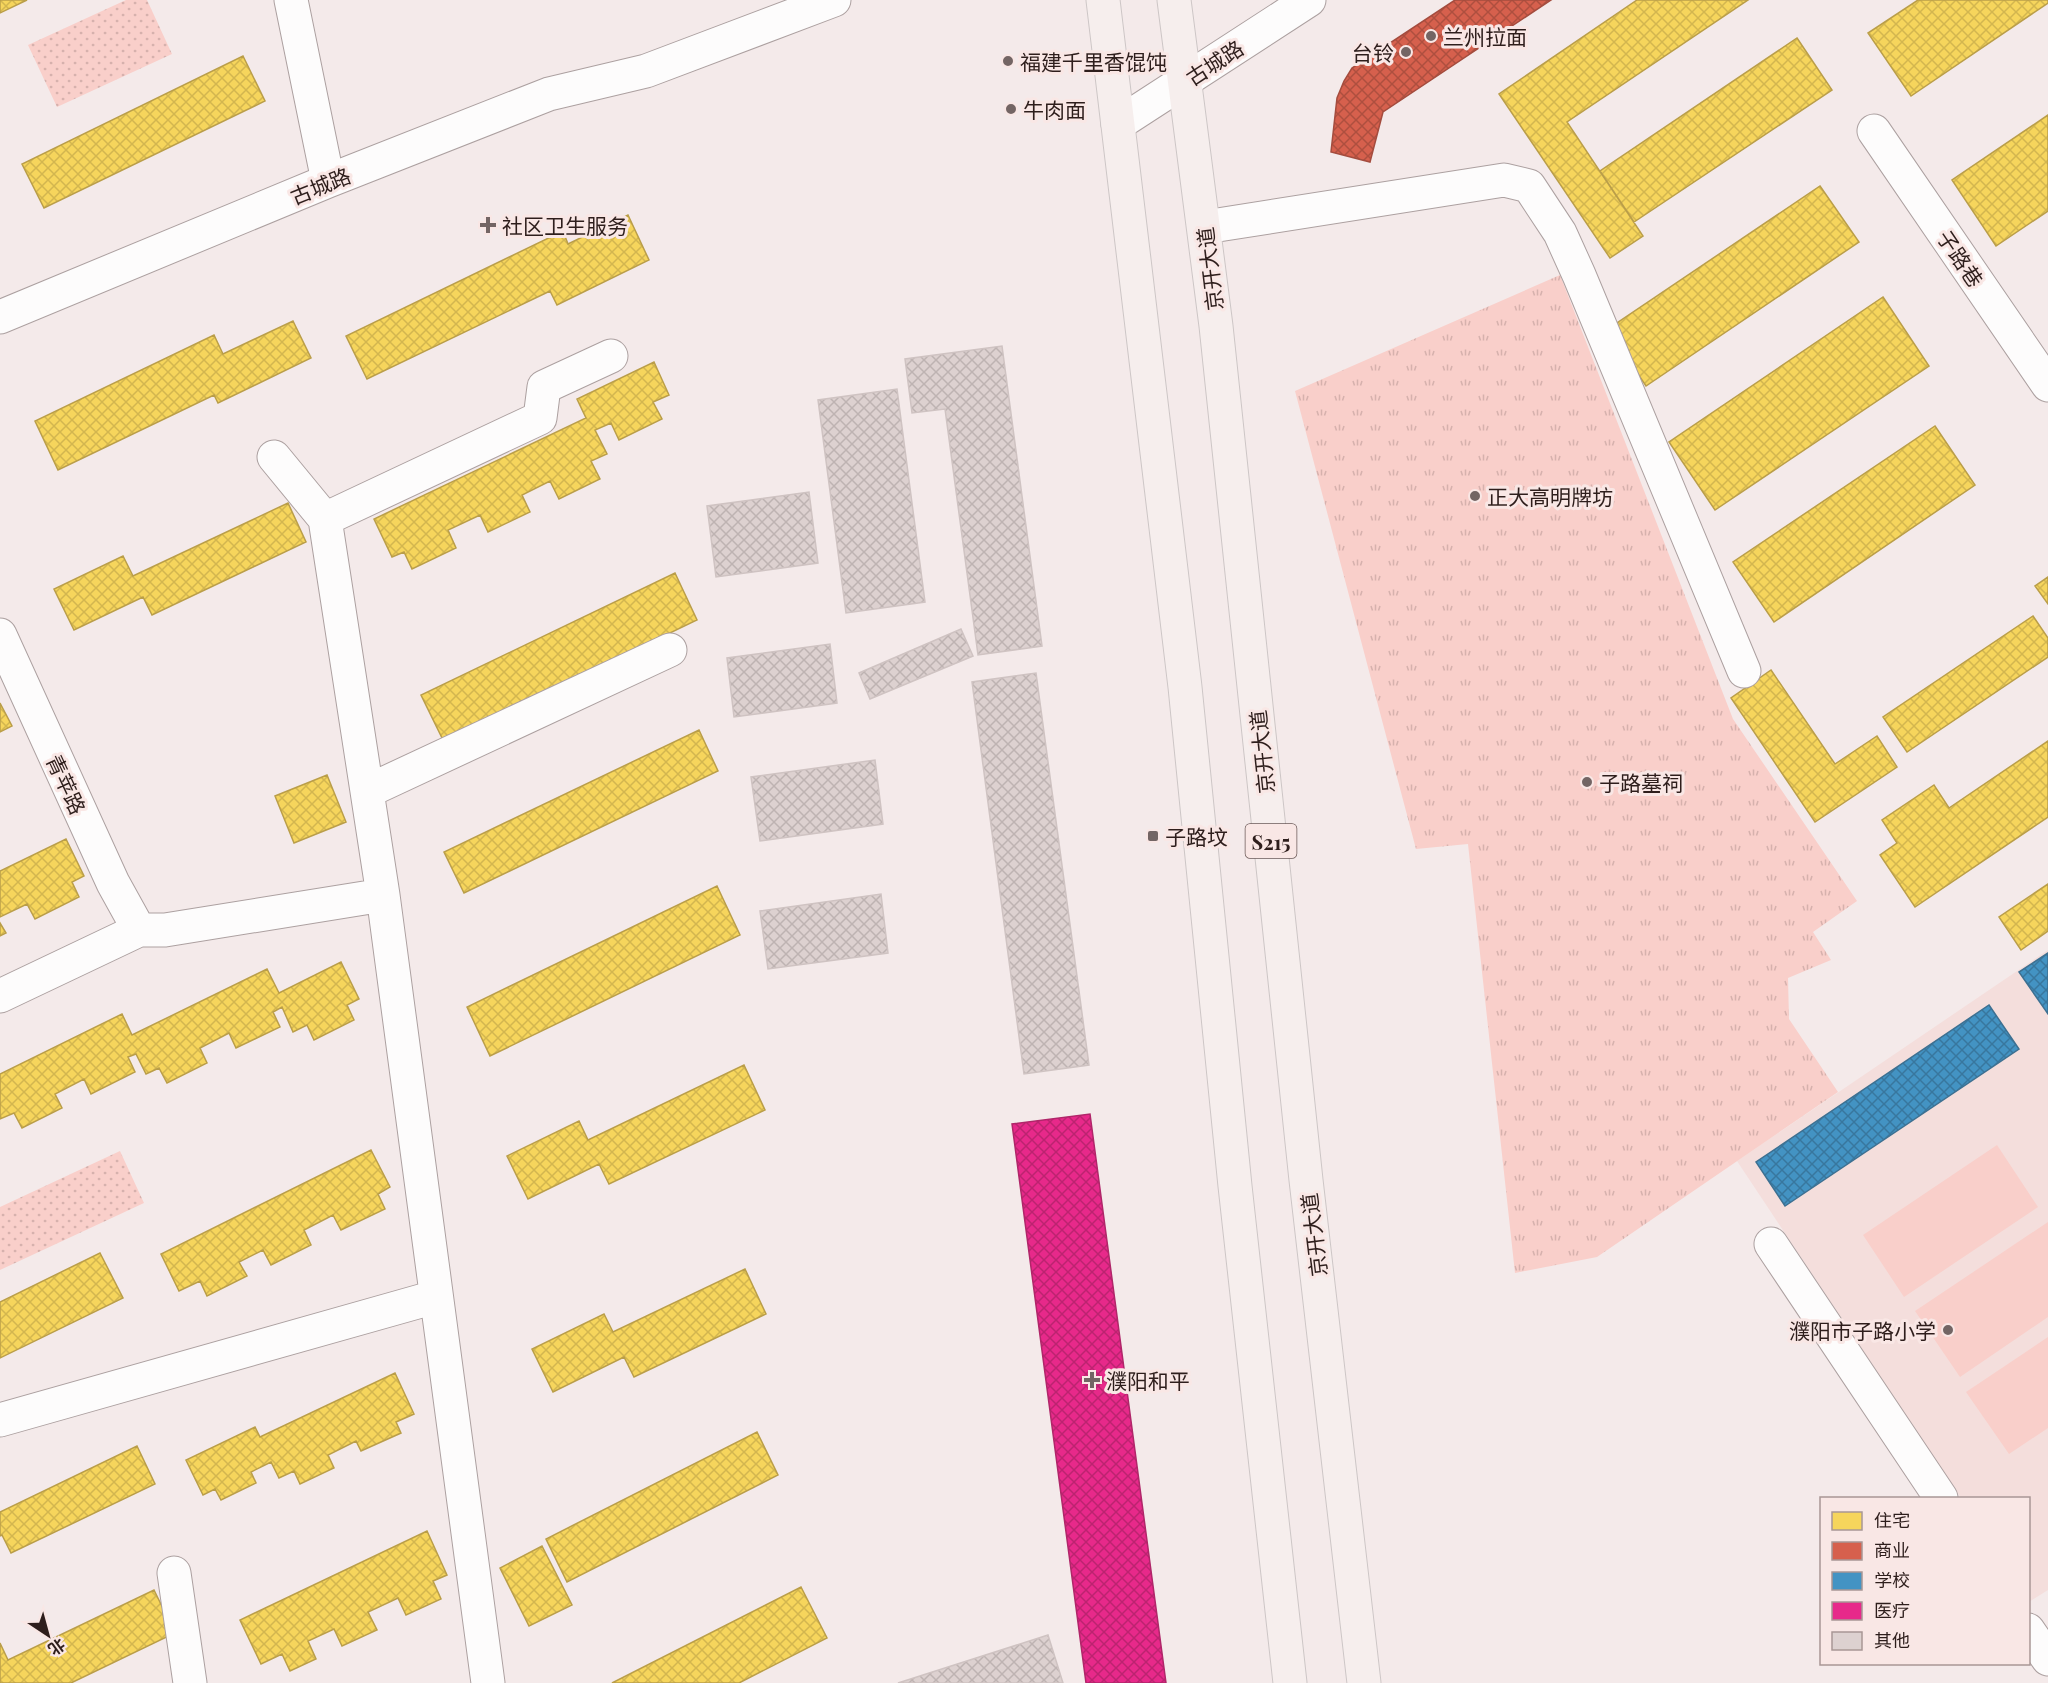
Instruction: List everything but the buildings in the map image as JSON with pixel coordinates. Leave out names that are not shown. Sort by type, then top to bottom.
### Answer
[{"type":"main road","points":[[1103,0],[1185,687],[1235,1186],[1290,1683]]},
{"type":"main road","name":"京开大道","points":[[1174,0],[1204,227],[1306,1180],[1364,1683]]},
{"type":"street","points":[[291,0],[328,181]]},
{"type":"street","name":"古城路","points":[[0,316],[328,181],[549,94],[646,71],[834,0]]},
{"type":"street","name":"古城路","points":[[1118,124],[1309,0]]},
{"type":"street","name":"子路巷","points":[[1875,131],[2048,386]]},
{"type":"street","points":[[1204,227],[1504,180],[1529,186],[1560,233],[1579,275],[1744,671]]},
{"type":"street","points":[[325,519],[540,418],[544,387],[611,356]]},
{"type":"street","points":[[273,458],[325,519],[368,790],[488,1683]]},
{"type":"street","name":"青苹路","points":[[0,635],[112,883],[139,930]]},
{"type":"street","points":[[368,790],[670,650]]},
{"type":"street","points":[[0,996],[139,930],[165,930],[382,895]]},
{"type":"street","points":[[1771,1244],[1940,1497]]},
{"type":"street","points":[[0,1420],[435,1297]]},
{"type":"street","points":[[174,1573],[190,1683]]},
{"type":"street","points":[[2030,1633],[2048,1659]]},
{"type":"shaded area","name":"濮阳市子路小学","points":[[2048,950],[2048,1590],[2030,1601],[2030,1497],[1960,1497],[1737,1161]]},
{"type":"green space","points":[[126,0],[147,0],[172,54],[57,107],[28,45]]},
{"type":"green space","name":"子路墓祠","points":[[1560,275],[1733,719],[1857,901],[1813,932],[1831,960],[1788,978],[1789,1019],[1838,1092],[1597,1257],[1515,1273],[1468,844],[1416,849],[1295,391]]},
{"type":"green space","points":[[1997,1145],[2038,1207],[1904,1297],[1863,1235]]},
{"type":"green space","points":[[120,1151],[144,1203],[0,1270],[0,1207]]},
{"type":"green space","points":[[2048,1222],[2048,1317],[1960,1377],[1915,1311]]},
{"type":"green space","points":[[2048,1337],[2048,1428],[2009,1454],[1966,1392]]},
{"type":"place","name":"兰州拉面","points":[[1431,36]]},
{"type":"place","name":"台铃","points":[[1406,52]]},
{"type":"place","name":"福建千里香馄饨","points":[[1008,61]]},
{"type":"place","name":"牛肉面","points":[[1011,109]]},
{"type":"place","name":"社区卫生服务","points":[[488,225]]},
{"type":"place","name":"正大高明牌坊","points":[[1475,496]]},
{"type":"place","name":"子路墓祠","points":[[1587,782]]},
{"type":"place","name":"子路坟","points":[[1153,836]]},
{"type":"place","name":"濮阳市子路小学","points":[[1948,1330]]},
{"type":"place","name":"濮阳和平","points":[[1092,1380]]}]
